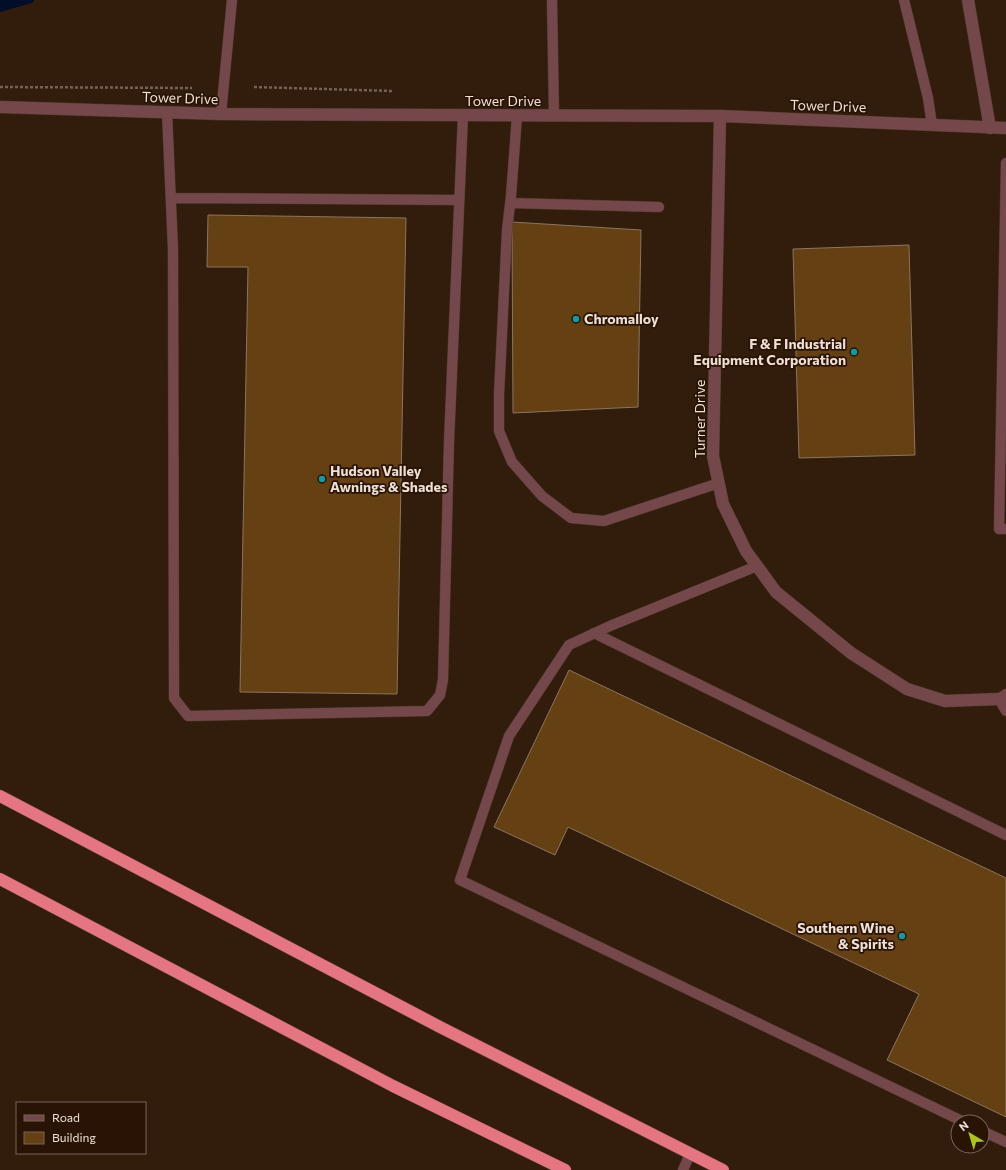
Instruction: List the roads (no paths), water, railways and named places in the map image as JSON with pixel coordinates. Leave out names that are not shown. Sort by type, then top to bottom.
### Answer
[{"type":"highway","points":[[0,796],[433,1023],[723,1170]]},
{"type":"highway","points":[[0,879],[393,1086],[565,1170]]},
{"type":"street","points":[[968,0],[990,128]]},
{"type":"street","name":"Tower Drive","points":[[0,107],[221,114],[720,116],[1006,128]]},
{"type":"street","name":"Turner Drive","points":[[720,116],[713,456],[723,504],[746,551],[776,592],[851,653],[907,689],[945,701],[1002,696]]},
{"type":"lane","points":[[221,114],[232,0]]},
{"type":"lane","points":[[552,0],[554,116]]},
{"type":"lane","points":[[904,0],[928,98],[932,125]]},
{"type":"lane","points":[[167,112],[173,250],[174,698],[188,716],[427,711],[440,695],[443,680],[463,116]]},
{"type":"lane","points":[[517,116],[506,238],[499,431],[512,462],[542,496],[571,518],[604,521],[719,483]]},
{"type":"lane","points":[[1006,164],[999,529],[1006,529]]},
{"type":"lane","points":[[171,198],[459,200]]},
{"type":"lane","points":[[510,203],[659,207]]},
{"type":"lane","points":[[757,566],[594,633],[569,645],[509,736],[460,880],[950,1115]]},
{"type":"lane","points":[[594,633],[1006,835]]},
{"type":"lane","points":[[1002,696],[1006,710]]},
{"type":"lane","points":[[990,1135],[1006,1142]]},
{"type":"lane","points":[[683,1170],[690,1154]]},
{"type":"water","points":[[0,0],[35,0],[32,3],[0,12]]},
{"type":"place","name":"Chromalloy","points":[[576,319]]},
{"type":"place","name":"F & F Industrial Equipment Corporation","points":[[854,352]]},
{"type":"place","name":"Hudson Valley Awnings & Shades","points":[[322,479]]},
{"type":"place","name":"Southern Wine & Spirits","points":[[902,936]]}]
